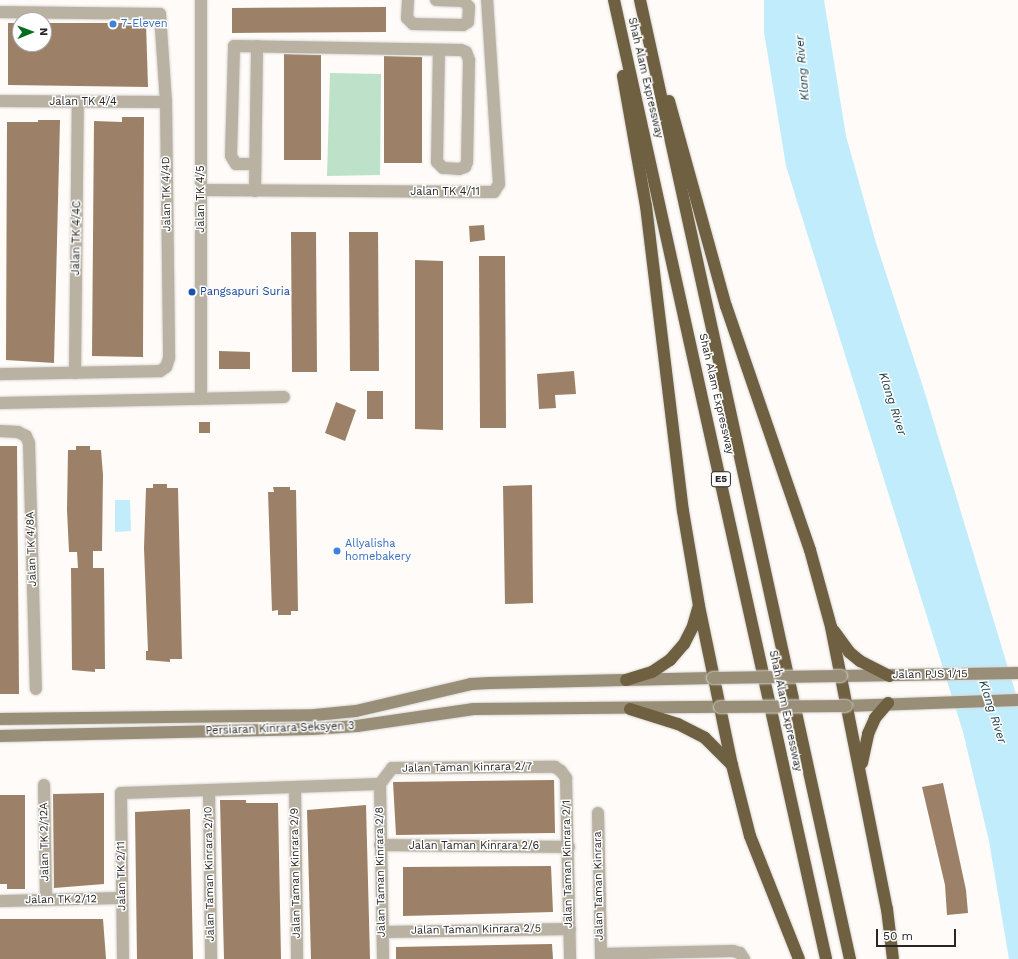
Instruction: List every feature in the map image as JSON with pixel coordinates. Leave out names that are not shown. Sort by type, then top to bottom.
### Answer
[{"type":"highway","points":[[610,0],[646,206],[683,511],[713,678],[732,765],[750,836],[799,959]]},
{"type":"highway","name":"Shah Alam Expressway","points":[[614,0],[826,959]]},
{"type":"highway","name":"Shah Alam Expressway","points":[[640,0],[850,959]]},
{"type":"highway","points":[[645,25],[678,129],[726,306],[810,550],[831,626],[887,909],[892,959]]},
{"type":"highway","points":[[626,680],[652,672],[670,660],[687,638],[699,606]]},
{"type":"highway","points":[[831,626],[849,652],[860,661],[893,675]]},
{"type":"highway","points":[[860,770],[868,734],[875,718],[894,703]]},
{"type":"highway","points":[[630,709],[678,724],[705,738],[732,765]]},
{"type":"main road","name":"Jalan PJS 1/15","points":[[626,680],[1018,673]]},
{"type":"main road","name":"Persiaran Kinrara Seksyen 3","points":[[0,719],[315,715],[356,711],[471,684],[490,682],[626,680]]},
{"type":"main road","points":[[846,706],[894,703],[1018,700]]},
{"type":"main road","name":"Persiaran Kinrara Seksyen 3","points":[[0,736],[312,730],[357,726],[474,709],[630,709],[846,706]]},
{"type":"street","name":"Jalan TK 4/5","points":[[200,398],[202,190],[201,0]]},
{"type":"street","points":[[408,0],[407,18],[413,24],[463,25],[468,22],[469,7],[464,1],[436,0]]},
{"type":"street","name":"Jalan TK 4/11","points":[[202,190],[494,192],[499,184],[487,0]]},
{"type":"street","name":"Jalan TK 4/4D","points":[[0,12],[160,14],[166,102],[169,358],[166,367],[160,371],[0,374]]},
{"type":"street","points":[[254,164],[236,164],[231,156],[234,46],[461,50],[466,52],[469,60],[467,162],[465,167],[459,169],[443,168],[436,162],[439,50]]},
{"type":"street","points":[[255,191],[254,164],[257,46]]},
{"type":"street","name":"Jalan TK 4/4","points":[[0,101],[166,102]]},
{"type":"street","name":"Jalan TK 4/4C","points":[[75,373],[78,102]]},
{"type":"street","points":[[0,403],[284,397]]},
{"type":"street","name":"Jalan TK 4/8A","points":[[0,431],[18,432],[26,436],[29,443],[36,689]]},
{"type":"street","name":"Jalan Taman Kinrara 2/7","points":[[380,784],[392,768],[555,767],[561,771]]},
{"type":"street","name":"Jalan Taman Kinrara 2/1","points":[[561,771],[566,778],[569,847],[570,959]]},
{"type":"street","points":[[210,790],[380,784]]},
{"type":"street","name":"Jalan Taman Kinrara 2/8","points":[[380,784],[383,959]]},
{"type":"street","name":"Jalan TK 2/12A","points":[[44,785],[46,900]]},
{"type":"street","name":"Jalan Taman Kinrara 2/9","points":[[294,787],[296,959]]},
{"type":"street","name":"Jalan TK 2/11","points":[[123,959],[121,793],[210,790]]},
{"type":"street","name":"Jalan Taman Kinrara 2/10","points":[[210,790],[211,959]]},
{"type":"street","name":"Jalan Taman Kinrara","points":[[598,813],[601,957]]},
{"type":"street","name":"Jalan Taman Kinrara 2/6","points":[[380,845],[569,847]]},
{"type":"street","name":"Jalan TK 2/12","points":[[0,901],[122,898]]},
{"type":"street","name":"Jalan Taman Kinrara 2/5","points":[[382,932],[570,929]]},
{"type":"street","points":[[601,957],[733,951],[740,954],[744,959]]},
{"type":"green space","points":[[330,73],[381,74],[380,175],[327,176]]},
{"type":"water","name":"Klang River","points":[[764,0],[824,0],[846,136],[876,243],[924,390],[1018,701],[1018,959],[1009,959],[989,841],[963,732],[786,166],[764,32]]},
{"type":"water","points":[[115,500],[130,500],[131,531],[115,532]]},
{"type":"building","points":[[386,7],[386,32],[232,33],[232,8]]},
{"type":"building","points":[[8,23],[12,23],[12,52],[52,52],[52,23],[146,23],[148,87],[8,85]]},
{"type":"building","points":[[284,54],[321,55],[321,160],[284,160]]},
{"type":"building","points":[[384,56],[422,57],[422,163],[384,163]]},
{"type":"building","points":[[122,117],[144,117],[143,357],[92,356],[94,121],[122,122]]},
{"type":"building","points":[[38,120],[60,120],[54,363],[6,360],[7,122],[38,122]]},
{"type":"building","points":[[484,225],[485,240],[470,242],[469,226]]},
{"type":"building","points":[[291,232],[316,232],[317,372],[292,372]]},
{"type":"building","points":[[349,232],[378,232],[379,371],[350,371]]},
{"type":"building","points":[[479,256],[505,256],[506,428],[480,428]]},
{"type":"building","points":[[415,260],[443,261],[443,430],[415,429]]},
{"type":"building","points":[[219,351],[250,352],[250,369],[219,369]]},
{"type":"building","points":[[574,371],[576,394],[555,395],[556,408],[539,409],[537,374]]},
{"type":"building","points":[[367,391],[383,391],[383,419],[367,419]]},
{"type":"building","points":[[336,402],[356,410],[345,441],[325,433]]},
{"type":"building","points":[[199,422],[210,422],[210,433],[199,433]]},
{"type":"building","points":[[0,446],[17,446],[19,694],[0,694]]},
{"type":"building","points":[[76,446],[90,446],[90,450],[101,450],[103,475],[102,551],[93,551],[93,568],[104,568],[105,669],[95,669],[95,672],[72,670],[71,568],[78,568],[77,552],[69,552],[67,510],[68,450],[76,450]]},
{"type":"building","points":[[153,484],[167,484],[167,488],[178,488],[182,659],[170,659],[170,662],[146,660],[146,651],[148,651],[144,548],[146,488],[153,488]]},
{"type":"building","points":[[532,485],[533,603],[505,604],[503,486]]},
{"type":"building","points":[[273,487],[290,487],[290,490],[296,490],[298,611],[291,611],[291,615],[278,615],[278,610],[272,611],[268,492],[274,492]]},
{"type":"building","points":[[554,780],[555,833],[396,835],[393,782]]},
{"type":"building","points":[[943,783],[966,890],[968,913],[947,915],[945,885],[922,787]]},
{"type":"building","points":[[104,793],[104,884],[54,888],[53,794]]},
{"type":"building","points":[[0,795],[25,795],[25,889],[7,889],[7,884],[0,884]]},
{"type":"building","points":[[220,800],[246,800],[246,803],[278,803],[281,959],[224,959]]},
{"type":"building","points":[[366,805],[370,959],[311,959],[307,810]]},
{"type":"building","points":[[190,809],[193,959],[137,959],[135,812]]},
{"type":"building","points":[[551,866],[553,912],[403,916],[403,867]]},
{"type":"building","points":[[0,919],[103,919],[106,959],[0,959]]},
{"type":"building","points":[[552,944],[553,959],[396,959],[396,947]]},
{"type":"place","name":"7-Eleven","points":[[113,24]]},
{"type":"place","name":"Pangsapuri Suria","points":[[192,292]]},
{"type":"place","name":"Allyalisha homebakery","points":[[337,551]]}]
